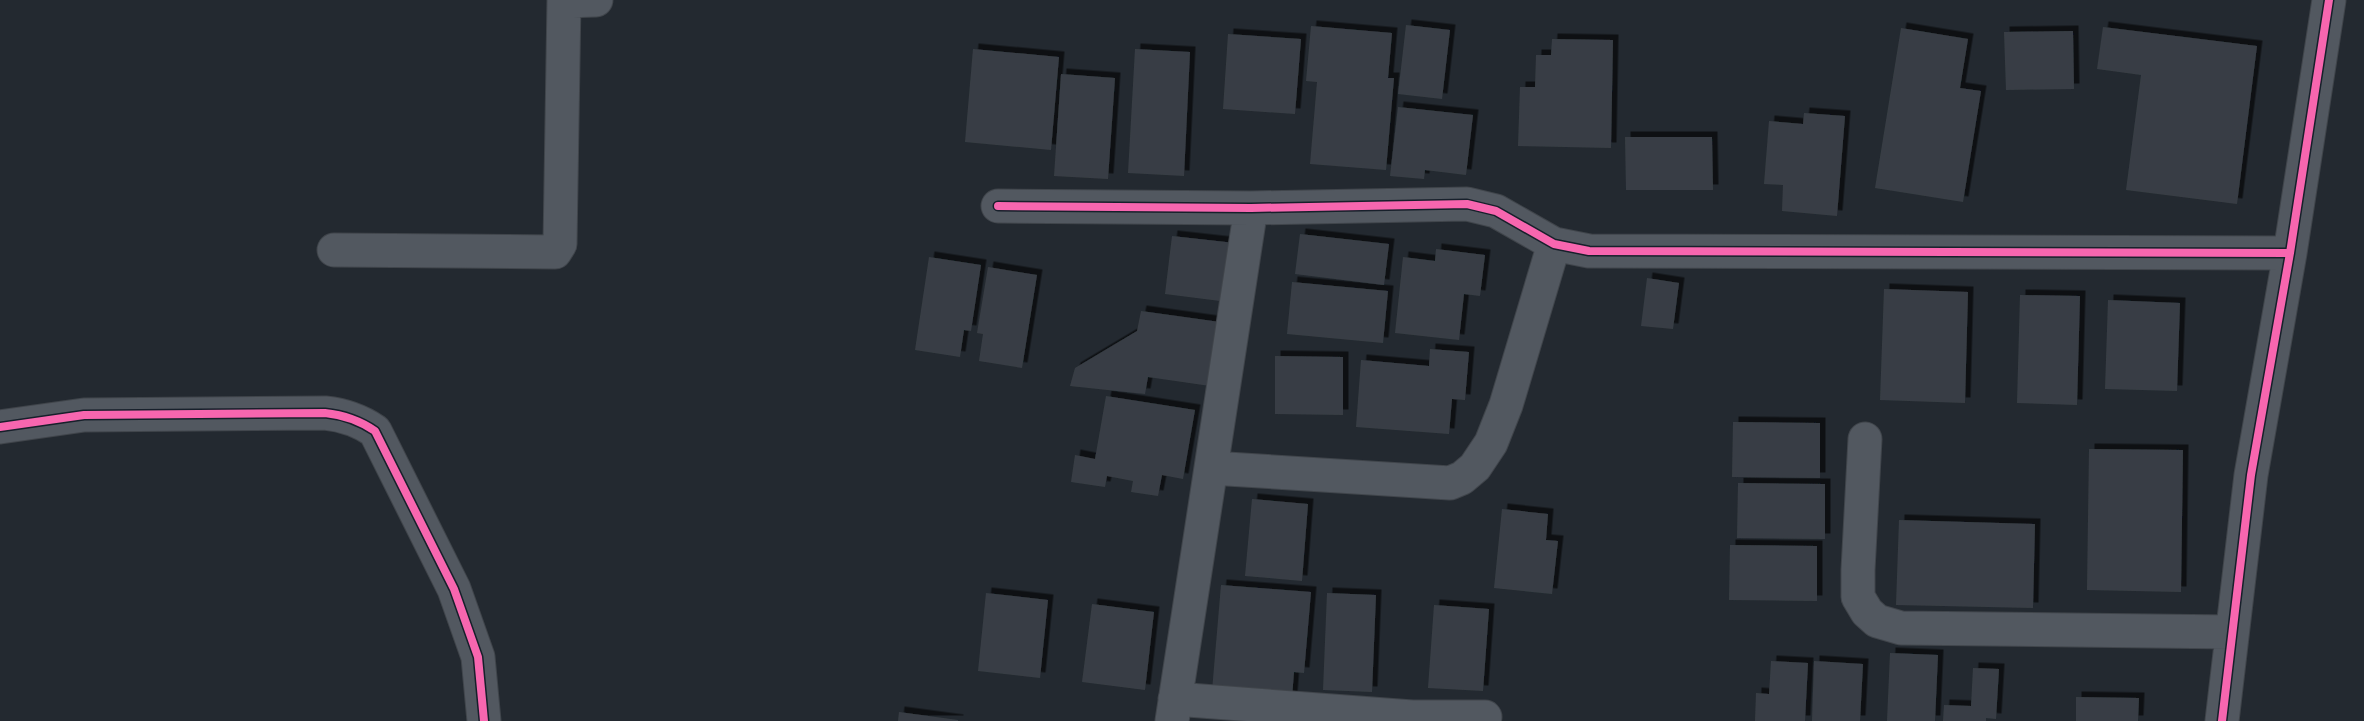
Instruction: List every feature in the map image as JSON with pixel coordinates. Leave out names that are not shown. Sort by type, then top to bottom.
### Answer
[{"type":"street","points":[[334,250],[555,252],[560,244],[564,1],[596,0]]},
{"type":"street","points":[[2222,721],[2251,476],[2290,254],[2329,0]]},
{"type":"street","points":[[998,206],[1251,208],[1467,204],[1496,211],[1554,243],[1599,251],[2290,254]]},
{"type":"street","points":[[1251,208],[1174,710],[1485,717]]},
{"type":"street","points":[[1210,468],[1450,483],[1462,478],[1475,466],[1491,443],[1506,405],[1554,243]]},
{"type":"street","points":[[0,427],[84,415],[325,413],[342,415],[363,423],[375,431],[454,589],[478,657],[484,721]]},
{"type":"street","points":[[1865,439],[1857,570],[1858,597],[1867,612],[1877,621],[1902,628],[2232,632]]},
{"type":"building","points":[[1406,25],[1450,30],[1442,99],[1398,94]]},
{"type":"building","points":[[1311,26],[1392,33],[1388,78],[1394,78],[1386,170],[1310,164],[1317,82],[1306,81]]},
{"type":"building","points":[[2103,27],[2257,46],[2237,204],[2126,190],[2141,75],[2097,69]]},
{"type":"building","points":[[1901,28],[1968,39],[1960,88],[1981,91],[1963,202],[1875,188]]},
{"type":"building","points":[[2073,31],[2074,89],[2006,90],[2004,32]]},
{"type":"building","points":[[1228,34],[1301,39],[1295,114],[1223,109]]},
{"type":"building","points":[[1552,39],[1613,40],[1611,148],[1518,146],[1520,87],[1535,87],[1536,55],[1551,55]]},
{"type":"building","points":[[973,49],[1059,57],[1051,150],[965,142]]},
{"type":"building","points":[[1135,49],[1190,52],[1184,176],[1128,173]]},
{"type":"building","points":[[1061,74],[1115,78],[1108,179],[1054,176]]},
{"type":"building","points":[[1398,107],[1473,115],[1466,175],[1425,170],[1424,179],[1390,176]]},
{"type":"building","points":[[1804,113],[1845,116],[1837,216],[1782,211],[1783,185],[1764,184],[1769,121],[1803,124]]},
{"type":"building","points":[[1625,137],[1712,137],[1713,190],[1626,190]]},
{"type":"building","points":[[1300,234],[1389,244],[1384,285],[1295,274]]},
{"type":"building","points":[[1172,236],[1235,243],[1228,302],[1165,294]]},
{"type":"building","points":[[1436,249],[1485,255],[1480,296],[1464,294],[1459,340],[1395,333],[1403,257],[1435,261]]},
{"type":"building","points":[[929,257],[981,265],[971,331],[964,330],[960,357],[915,350]]},
{"type":"building","points":[[988,267],[1037,275],[1022,368],[979,361],[983,334],[977,333]]},
{"type":"building","points":[[1647,278],[1679,283],[1673,329],[1641,326]]},
{"type":"building","points":[[1292,282],[1388,291],[1383,343],[1287,334]]},
{"type":"building","points":[[1884,289],[1968,292],[1965,403],[1880,400]]},
{"type":"building","points":[[2020,295],[2080,296],[2077,405],[2017,403]]},
{"type":"building","points":[[2108,300],[2180,303],[2177,391],[2105,389]]},
{"type":"building","points":[[1141,311],[1220,322],[1210,386],[1148,377],[1145,394],[1070,386],[1075,368],[1137,331]]},
{"type":"building","points":[[1430,349],[1469,352],[1465,400],[1452,399],[1449,434],[1356,427],[1361,360],[1429,366]]},
{"type":"building","points":[[1275,356],[1343,357],[1343,415],[1275,414]]},
{"type":"building","points":[[1106,396],[1195,410],[1183,479],[1162,475],[1158,496],[1131,492],[1133,481],[1107,476],[1105,487],[1071,482],[1075,455],[1095,459]]},
{"type":"building","points":[[1733,422],[1820,423],[1820,478],[1732,477]]},
{"type":"building","points":[[2089,449],[2183,450],[2181,592],[2087,590]]},
{"type":"building","points":[[1738,483],[1825,484],[1825,539],[1737,538]]},
{"type":"building","points":[[1252,499],[1308,504],[1302,581],[1245,576]]},
{"type":"building","points":[[1502,509],[1548,514],[1546,540],[1558,541],[1552,594],[1494,588]]},
{"type":"building","points":[[1899,520],[2035,524],[2033,608],[1896,605]]},
{"type":"building","points":[[1730,545],[1817,546],[1817,601],[1729,600]]},
{"type":"building","points":[[1221,585],[1311,592],[1304,673],[1294,672],[1292,698],[1212,691]]},
{"type":"building","points":[[986,593],[1048,600],[1040,678],[978,671]]},
{"type":"building","points":[[1327,593],[1376,595],[1372,692],[1323,690]]},
{"type":"building","points":[[1092,604],[1154,612],[1145,690],[1082,682]]},
{"type":"building","points":[[1434,605],[1489,609],[1483,691],[1428,688]]},
{"type":"building","points":[[1890,653],[1938,655],[1935,721],[1887,721]]},
{"type":"building","points":[[1771,661],[1808,663],[1805,721],[1755,721],[1756,693],[1769,694]]},
{"type":"building","points":[[1814,661],[1863,664],[1860,721],[1812,721]]},
{"type":"building","points":[[1973,668],[1999,669],[1996,719],[1943,721],[1944,705],[1971,706]]},
{"type":"building","points":[[2076,697],[2139,698],[2138,721],[2076,721]]},
{"type":"building","points":[[899,712],[958,720],[958,721],[898,721]]},
{"type":"cycle path","points":[[2222,721],[2251,475],[2290,253],[2329,0]]},
{"type":"cycle path","points":[[998,206],[1251,208],[1467,204],[1496,211],[1554,244],[1589,251],[2290,253]]},
{"type":"cycle path","points":[[0,427],[84,415],[325,413],[339,415],[369,427],[375,431],[454,589],[478,657],[484,721]]}]
